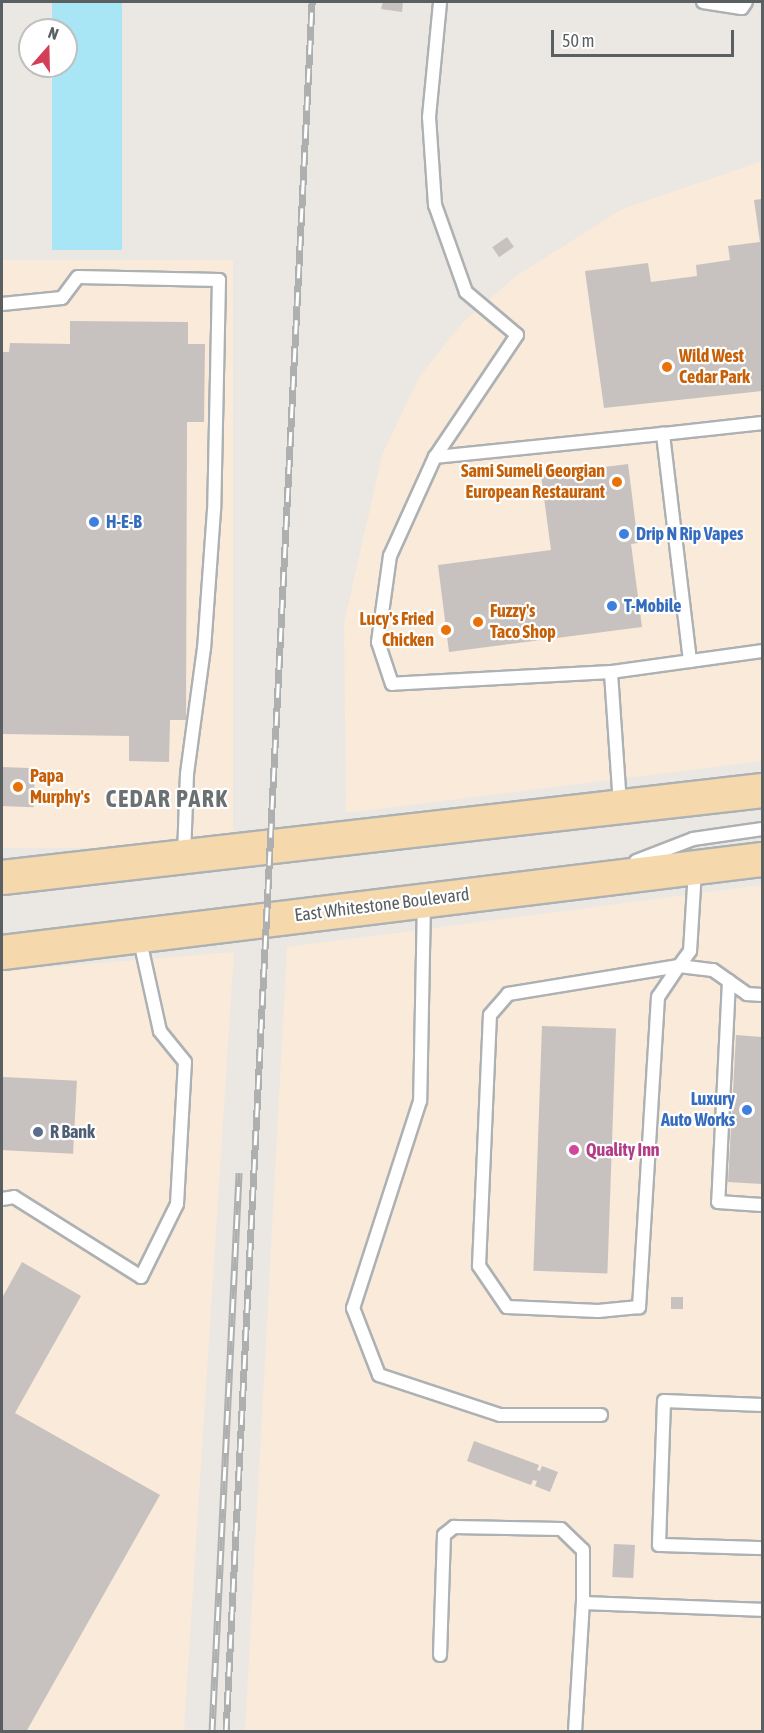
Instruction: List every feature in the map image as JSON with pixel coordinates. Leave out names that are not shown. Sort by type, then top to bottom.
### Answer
[{"type":"main road","points":[[2,877],[184,854],[620,808],[762,790]]},
{"type":"main road","name":"East Whitestone Boulevard","points":[[2,952],[590,880],[695,865],[762,859]]},
{"type":"lane","points":[[440,2],[429,117],[435,205],[466,292],[518,335],[435,457],[390,556],[378,642],[392,684],[610,672],[762,651]]},
{"type":"lane","points":[[703,2],[742,8],[746,2]]},
{"type":"lane","points":[[2,304],[62,298],[78,277],[219,280],[214,510],[204,648],[187,774],[184,854]]},
{"type":"lane","points":[[435,457],[762,423]]},
{"type":"lane","points":[[663,434],[690,661]]},
{"type":"lane","points":[[610,672],[620,808]]},
{"type":"lane","points":[[590,880],[693,839],[762,829]]},
{"type":"lane","points":[[695,865],[690,951],[680,966],[658,997],[639,1307],[598,1311],[507,1306],[479,1266],[490,1015],[508,994],[680,966],[713,970],[747,994],[762,995]]},
{"type":"lane","points":[[424,900],[420,1101],[353,1308],[379,1375],[500,1414],[601,1415]]},
{"type":"lane","points":[[2,1199],[14,1197],[141,1277],[177,1204],[185,1062],[160,1031],[139,935]]},
{"type":"lane","points":[[729,981],[718,1202],[762,1204]]},
{"type":"lane","points":[[762,1405],[664,1401],[659,1545],[762,1548]]},
{"type":"lane","points":[[440,1655],[444,1535],[454,1527],[561,1529],[583,1550],[583,1603],[575,1731]]},
{"type":"lane","points":[[583,1603],[762,1610]]},
{"type":"shaded area","points":[[762,161],[762,761],[346,813],[344,623],[382,455],[419,377],[463,322],[516,276],[622,209]]},
{"type":"shaded area","points":[[2,260],[233,260],[233,848],[2,848]]},
{"type":"shaded area","points":[[762,885],[762,1731],[245,1732],[287,947]]},
{"type":"shaded area","points":[[234,952],[184,1731],[2,1732],[2,971]]},
{"type":"water","points":[[52,2],[122,2],[122,250],[52,250],[52,78],[78,78],[78,18],[52,18]]},
{"type":"building","points":[[383,2],[403,2],[402,12],[381,9]]},
{"type":"building","points":[[762,199],[762,391],[604,408],[585,271],[648,263],[651,282],[697,276],[696,265],[730,260],[728,246],[760,242],[754,200]]},
{"type":"building","points":[[507,237],[514,247],[499,257],[492,247]]},
{"type":"building","name":"H-E-B","points":[[70,321],[188,322],[188,344],[205,344],[204,422],[187,422],[186,720],[170,720],[169,762],[129,761],[129,736],[2,734],[2,352],[9,352],[10,343],[70,344]]},
{"type":"building","points":[[628,464],[638,543],[631,544],[642,627],[449,652],[438,565],[551,550],[541,475]]},
{"type":"building","name":"Papa Murphy's","points":[[2,767],[35,768],[34,807],[2,806]]},
{"type":"building","name":"Quality Inn","points":[[542,1026],[616,1029],[607,1273],[533,1271]]},
{"type":"building","name":"Luxury Auto Works","points":[[736,1035],[762,1037],[762,1184],[728,1182]]},
{"type":"building","name":"R Bank","points":[[3,1077],[77,1081],[73,1154],[2,1150]]},
{"type":"building","points":[[22,1262],[81,1296],[15,1413],[160,1495],[26,1732],[2,1732],[2,1298]]},
{"type":"building","points":[[671,1297],[683,1297],[683,1309],[671,1309]]},
{"type":"building","points":[[474,1441],[539,1465],[537,1470],[540,1471],[542,1466],[558,1472],[550,1492],[535,1486],[537,1481],[533,1480],[531,1485],[467,1461]]},
{"type":"building","points":[[614,1544],[635,1545],[633,1578],[612,1577]]},
{"type":"railway","points":[[226,1732],[312,2]]},
{"type":"railway","points":[[212,1732],[239,1173]]},
{"type":"place","name":"Wild West Cedar Park","points":[[667,367]]},
{"type":"place","name":"Sami Sumeli Georgian European Restaurant","points":[[617,482]]},
{"type":"place","name":"H-E-B","points":[[94,522]]},
{"type":"place","name":"Drip N Rip Vapes","points":[[624,534]]},
{"type":"place","name":"T-Mobile","points":[[612,606]]},
{"type":"place","name":"Fuzzy's Taco Shop","points":[[478,622]]},
{"type":"place","name":"Lucy's Fried Chicken","points":[[446,630]]},
{"type":"place","name":"Papa Murphy's","points":[[18,787]]},
{"type":"place","name":"Luxury Auto Works","points":[[747,1110]]},
{"type":"place","name":"R Bank","points":[[38,1132]]},
{"type":"place","name":"Quality Inn","points":[[574,1150]]},
{"type":"district","name":"CEDAR PARK","points":[[167,799]]}]
